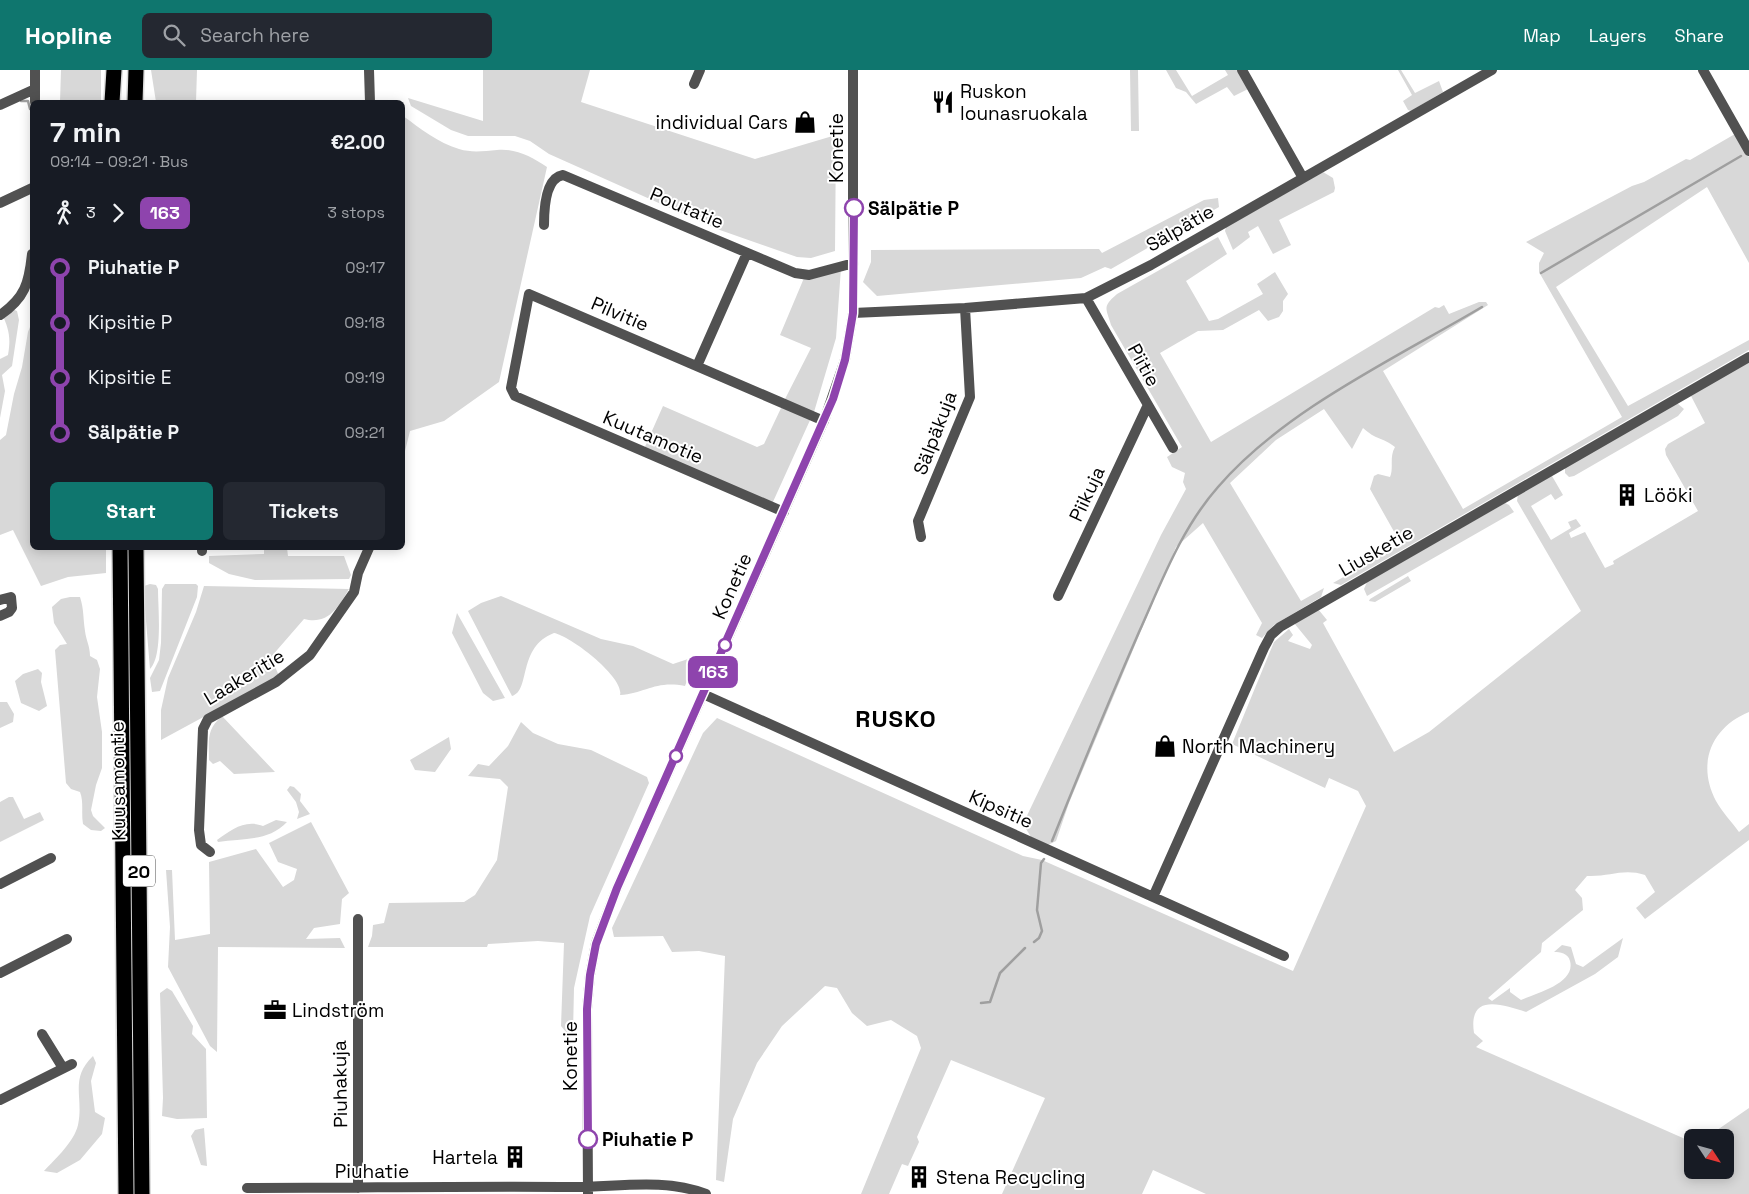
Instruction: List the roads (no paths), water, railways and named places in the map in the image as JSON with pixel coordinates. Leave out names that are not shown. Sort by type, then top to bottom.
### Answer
[{"type":"highway","points":[[112,100],[114,70]]},
{"type":"highway","points":[[119,100],[120,70]]},
{"type":"highway","points":[[135,100],[136,70]]},
{"type":"highway","name":"Kuusamontie","points":[[120,550],[126,1194]]},
{"type":"highway","name":"Kuusamontie","points":[[136,550],[142,1194]]},
{"type":"street","points":[[34,70],[35,100]]},
{"type":"street","points":[[370,70],[370,100]]},
{"type":"street","points":[[694,84],[700,70]]},
{"type":"street","name":"Konetie","points":[[588,1190],[587,1009],[596,944],[617,888],[824,421],[845,360],[853,313],[853,70]]},
{"type":"street","points":[[1242,70],[1303,178]]},
{"type":"street","name":"Sälpätie","points":[[853,313],[965,308],[1086,298],[1135,274],[1492,70]]},
{"type":"street","points":[[1703,70],[1749,151]]},
{"type":"street","points":[[0,105],[35,88]]},
{"type":"street","name":"Poutatie","points":[[544,225],[550,185],[554,178],[563,175],[795,273],[805,275],[854,263]]},
{"type":"street","points":[[0,203],[30,189]]},
{"type":"street","points":[[697,366],[747,253]]},
{"type":"street","points":[[0,315],[20,299],[29,280],[30,271]]},
{"type":"street","name":"Pilvitie","points":[[511,390],[529,294],[824,421]]},
{"type":"street","name":"Piitie","points":[[1086,298],[1172,448]]},
{"type":"street","name":"Sälpäkuja","points":[[920,537],[918,521],[970,397],[965,308]]},
{"type":"street","name":"Liusketie","points":[[1153,897],[1264,648],[1280,627],[1749,357]]},
{"type":"street","name":"Kuutamotie","points":[[511,390],[518,398],[784,512]]},
{"type":"street","name":"Piikuja","points":[[1058,596],[1147,407]]},
{"type":"street","name":"Laakeritie","points":[[210,852],[201,845],[199,830],[203,729],[208,719],[276,682],[310,655],[354,592],[358,573],[368,550]]},
{"type":"street","points":[[0,600],[11,597],[12,603],[8,612],[0,616]]},
{"type":"street","name":"Kipsitie","points":[[703,694],[1284,956]]},
{"type":"street","points":[[0,884],[50,858]]},
{"type":"street","name":"Piuhakuja","points":[[358,919],[358,1188]]},
{"type":"street","points":[[0,973],[67,939]]},
{"type":"street","points":[[0,1100],[68,1066],[42,1034]]},
{"type":"street","name":"Piuhatie","points":[[247,1188],[588,1190],[642,1184],[690,1188],[706,1194]]},
{"type":"waterway","points":[[21,101],[28,101],[30,109]]},
{"type":"waterway","points":[[1541,273],[1741,156]]},
{"type":"waterway","points":[[1052,841],[1164,575],[1193,520],[1205,503],[1245,459],[1308,410],[1342,387],[1482,307]]},
{"type":"waterway","points":[[1034,942],[1039,938],[1042,931],[1037,910],[1041,863],[1044,859]]},
{"type":"waterway","points":[[981,1003],[990,1002],[1000,973],[1025,948]]},
{"type":"place","name":"Ruskon lounasruokala","points":[[943,102]]},
{"type":"place","name":"individual Cars","points":[[805,122]]},
{"type":"place","name":"Sälpätie P","points":[[854,208]]},
{"type":"place","name":"Lööki","points":[[1627,495]]},
{"type":"place","name":"North Machinery","points":[[1165,746]]},
{"type":"place","name":"Lindström","points":[[275,1010]]},
{"type":"place","name":"Piuhatie P","points":[[588,1139]]},
{"type":"place","name":"Hartela","points":[[515,1157]]},
{"type":"place","name":"Stena Recycling","points":[[919,1177]]},
{"type":"district","name":"RUSKO","points":[[896,718]]}]
